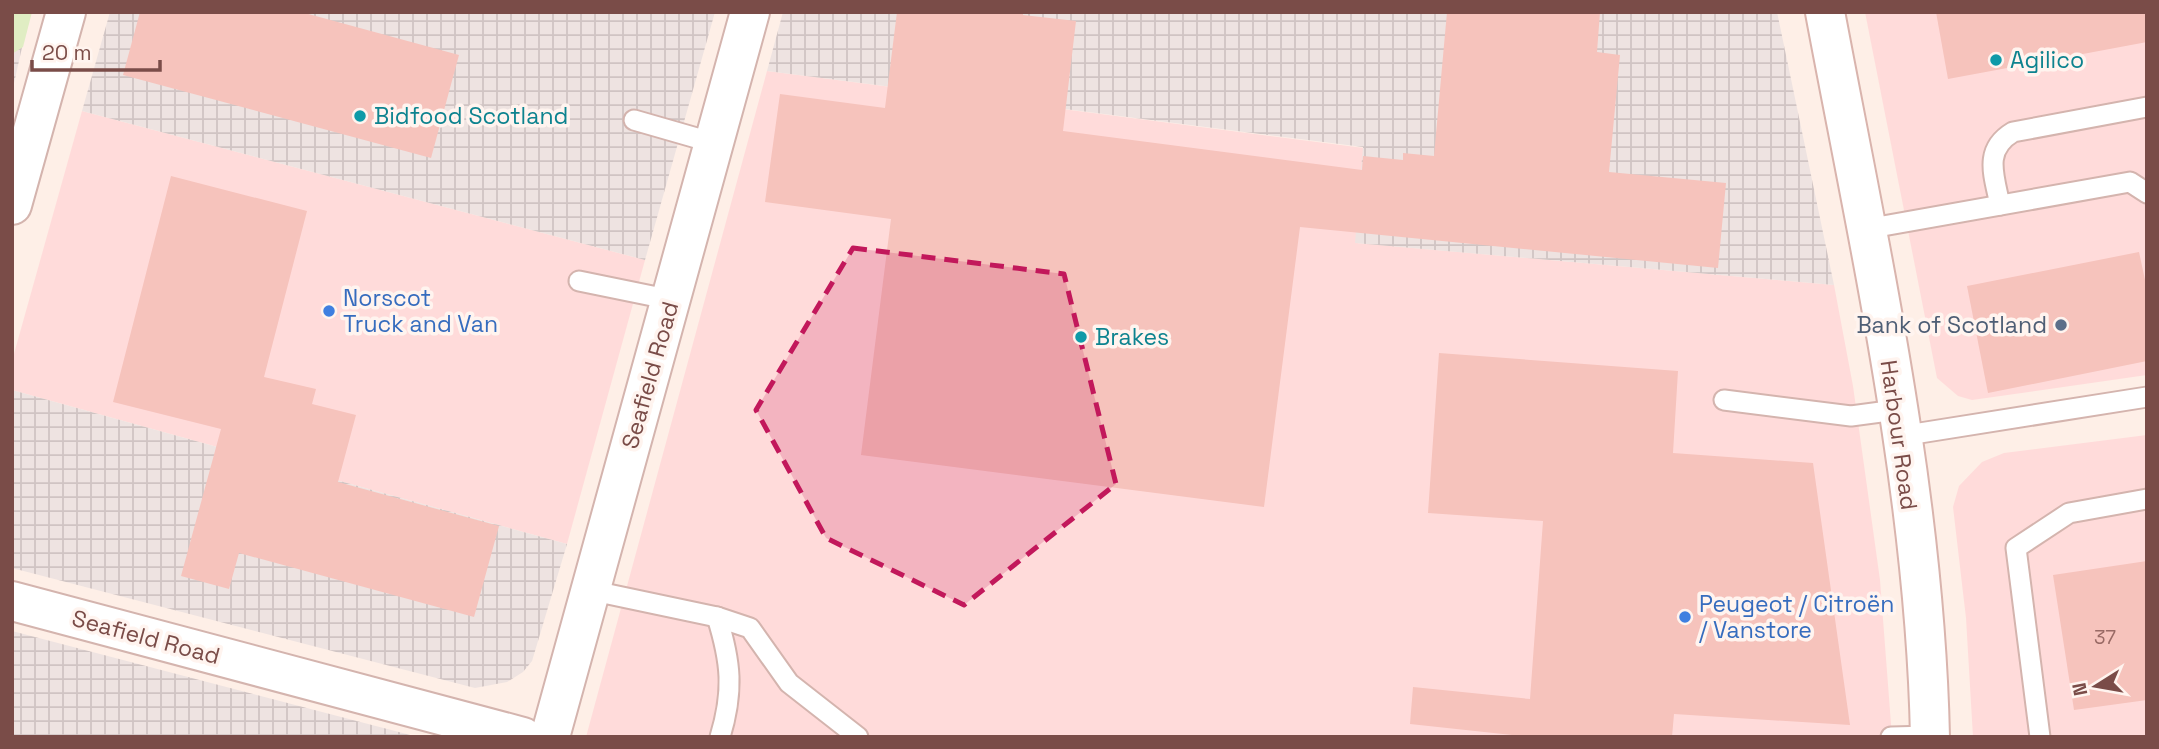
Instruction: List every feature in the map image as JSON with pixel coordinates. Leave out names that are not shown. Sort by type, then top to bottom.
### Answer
[{"type":"street","points":[[12,205],[66,12]]},
{"type":"street","name":"Seafield Road","points":[[550,737],[750,12]]},
{"type":"street","name":"Harbour Road","points":[[1825,12],[1866,229],[1898,423],[1928,648],[1930,736]]},
{"type":"street","name":"Seafield Road","points":[[12,601],[523,737]]},
{"type":"lane","points":[[2000,205],[1993,169],[1993,154],[1999,140],[2014,132],[2147,107]]},
{"type":"lane","points":[[634,120],[714,143]]},
{"type":"lane","points":[[1866,229],[2130,181],[2147,193]]},
{"type":"lane","points":[[579,281],[672,300]]},
{"type":"lane","points":[[1724,400],[1898,423],[2147,397]]},
{"type":"lane","points":[[2040,737],[2016,548],[2069,513],[2147,499]]},
{"type":"lane","points":[[589,590],[717,617],[750,628],[789,683],[858,737]]},
{"type":"lane","points":[[717,617],[730,657],[730,692],[720,737]]},
{"type":"lane","points":[[1891,737],[1930,736]]},
{"type":"highlighted area","points":[[853,248],[1064,274],[1116,484],[964,605],[826,538],[756,410]]},
{"type":"shaded area","points":[[12,12],[30,12],[12,92]]},
{"type":"shaded area","points":[[110,12],[715,12],[645,260],[82,111]]},
{"type":"shaded area","points":[[783,12],[1777,12],[1834,285],[1355,243],[1363,147],[767,71]]},
{"type":"shaded area","points":[[1865,12],[2147,12],[2147,375],[1972,400],[1958,396],[1937,378]]},
{"type":"shaded area","points":[[767,71],[1364,148],[1356,243],[1834,285],[1853,386],[1880,580],[1892,737],[586,737]]},
{"type":"shaded area","name":"Norscot Truck and Van","points":[[82,111],[645,260],[567,544],[12,390],[12,361]]},
{"type":"shaded area","points":[[12,390],[567,544],[532,661],[523,672],[507,682],[475,688],[12,568]]},
{"type":"shaded area","points":[[2147,435],[2147,737],[1973,737],[1966,618],[1953,507],[1959,486],[1982,462],[2004,453]]},
{"type":"shaded area","points":[[12,631],[418,737],[12,737]]},
{"type":"green space","points":[[12,12],[32,12],[23,47],[12,54]]},
{"type":"building","name":"Bidfood Scotland","points":[[140,12],[301,12],[459,55],[431,158],[123,75]]},
{"type":"building","name":"Brakes","points":[[897,12],[1023,12],[1023,15],[1076,21],[1063,131],[1362,170],[1363,156],[1403,160],[1403,153],[1434,156],[1447,12],[1600,12],[1597,52],[1620,55],[1609,172],[1726,183],[1718,268],[1300,227],[1264,507],[861,455],[891,219],[765,202],[780,94],[885,108]]},
{"type":"building","name":"Agilico","points":[[1936,12],[2147,12],[2147,42],[1948,79]]},
{"type":"building","points":[[171,176],[307,211],[264,377],[316,389],[312,404],[356,415],[338,482],[499,526],[474,617],[239,553],[229,589],[181,576],[221,429],[113,402]]},
{"type":"building","name":"Bank of Scotland","points":[[2139,252],[2147,289],[2147,361],[1988,393],[1967,286]]},
{"type":"building","name":"Peugeot / Citroën / Vanstore","points":[[1439,353],[1678,371],[1673,453],[1813,463],[1850,725],[1674,714],[1672,737],[1530,737],[1410,724],[1413,687],[1530,699],[1543,521],[1428,513]]},
{"type":"building","points":[[2147,561],[2147,700],[2074,710],[2053,575]]},
{"type":"place","name":"Agilico","points":[[1996,60]]},
{"type":"place","name":"Bidfood Scotland","points":[[360,116]]},
{"type":"place","name":"Norscot Truck and Van","points":[[329,311]]},
{"type":"place","name":"Bank of Scotland","points":[[2061,325]]},
{"type":"place","name":"Brakes","points":[[1081,337]]},
{"type":"place","name":"Peugeot / Citroën / Vanstore","points":[[1685,617]]}]
